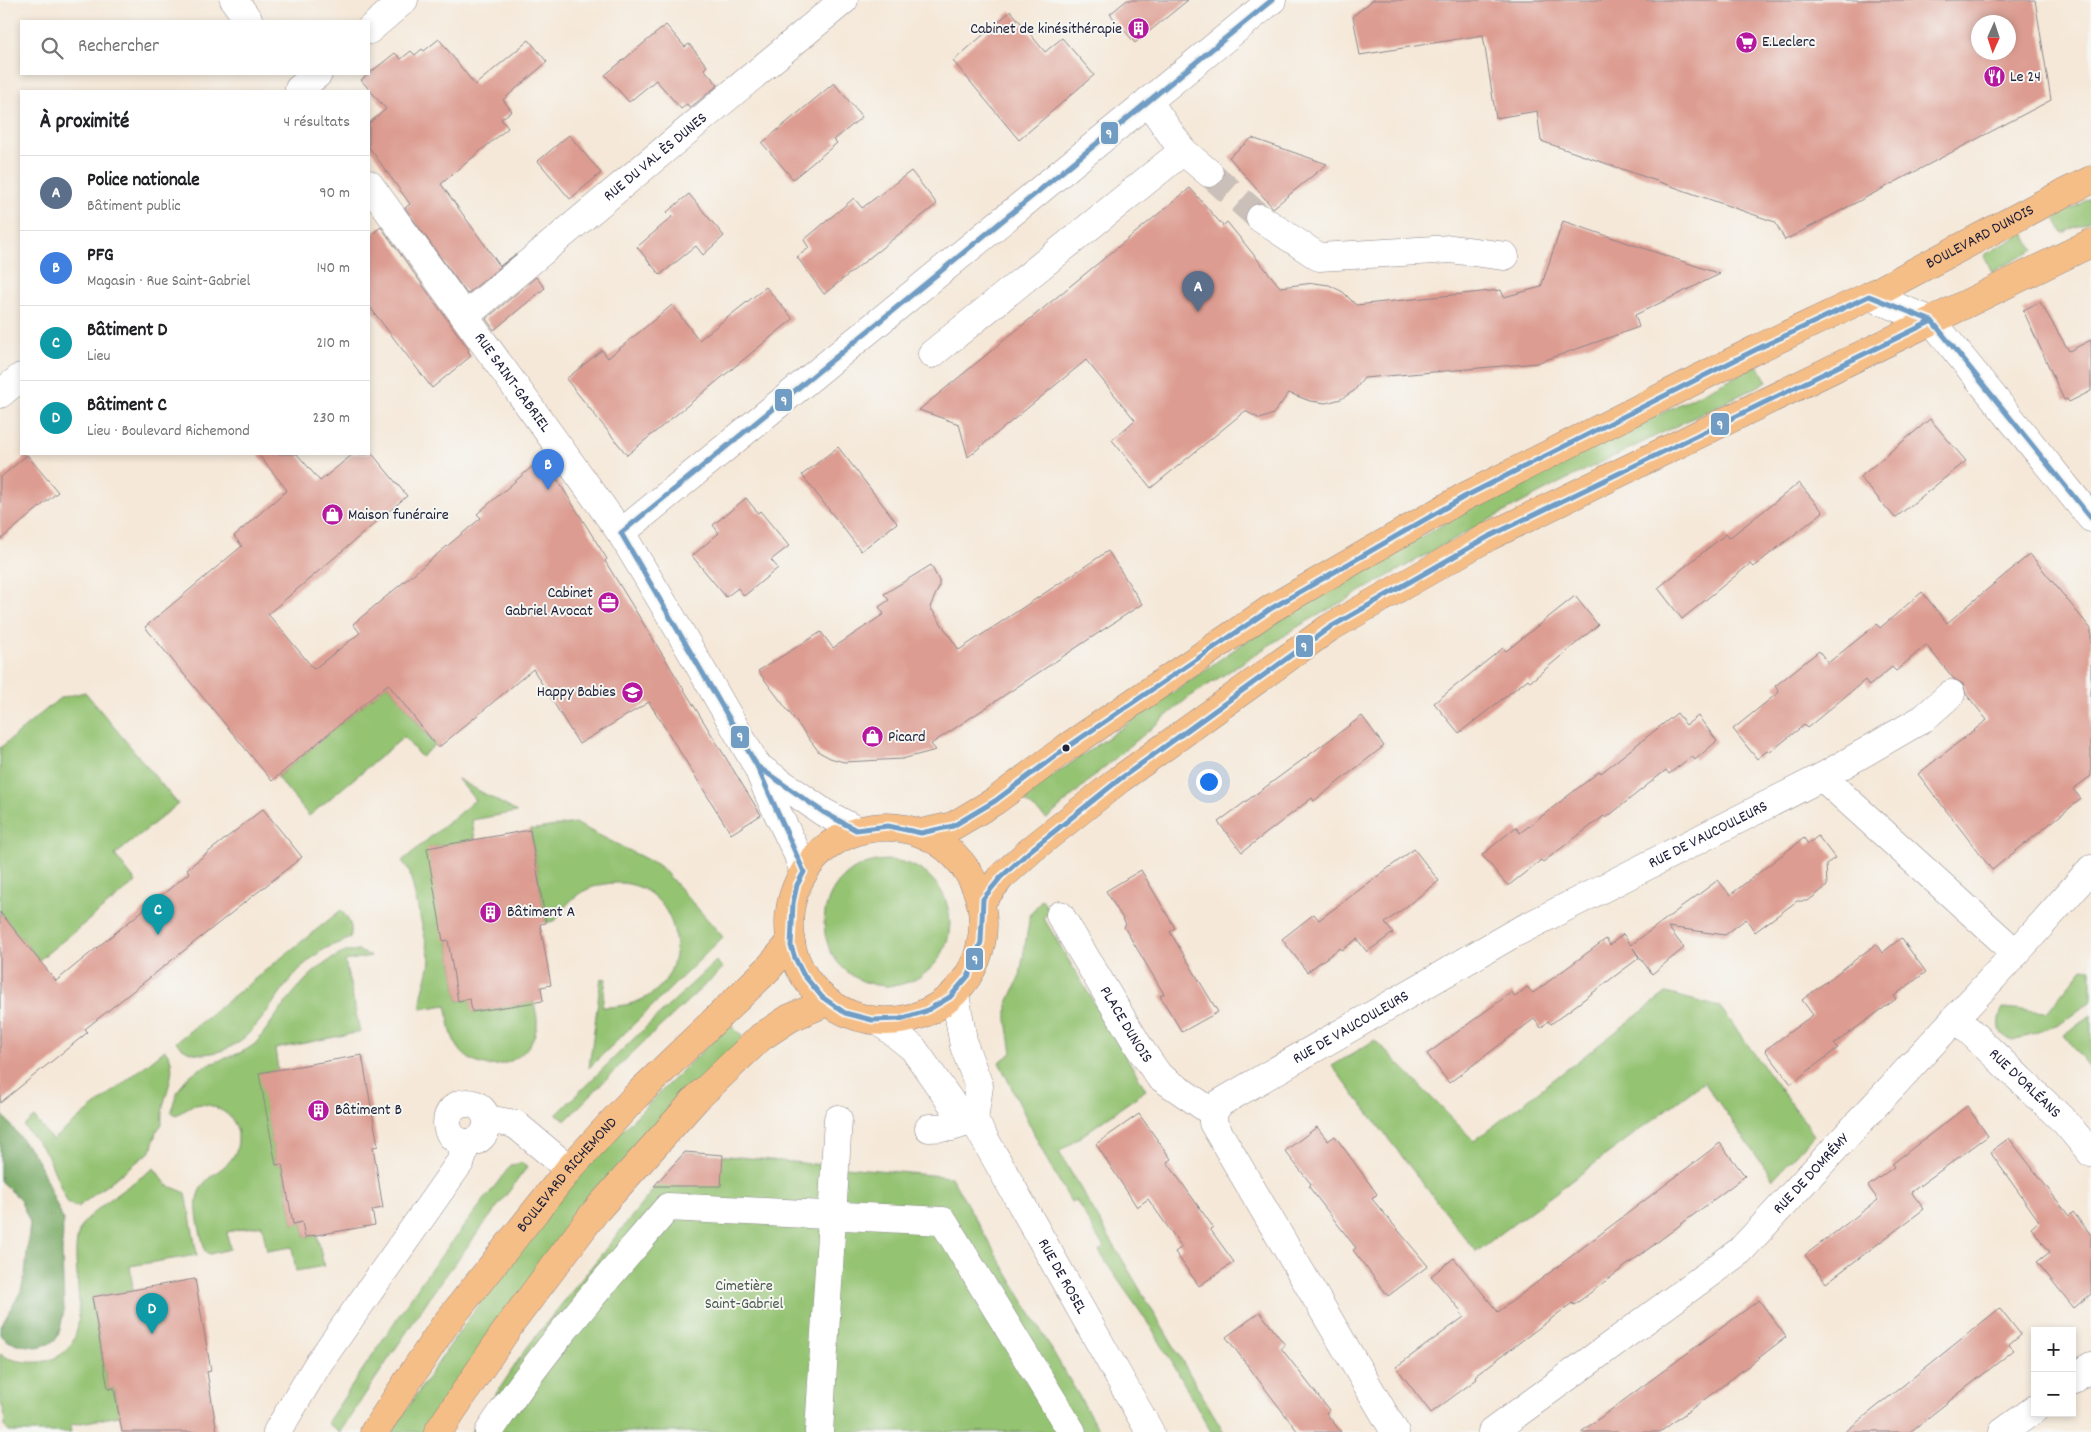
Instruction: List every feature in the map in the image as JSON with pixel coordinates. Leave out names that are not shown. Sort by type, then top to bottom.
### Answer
[{"type":"main road","name":"BOULEVARD DUNOIS","points":[[921,833],[953,826],[996,801],[1066,748],[1272,608],[1464,497],[1758,349],[1869,296],[2091,180]]},
{"type":"main road","points":[[983,898],[1001,876],[1030,850],[1120,779],[1329,628],[1488,537],[2091,243]]},
{"type":"main road","points":[[888,826],[921,833],[944,846],[964,865],[983,898],[983,930],[980,950],[967,978],[955,994],[923,1014],[909,1018],[879,1021],[853,1015],[827,1002],[806,979],[794,956],[790,942],[793,895],[804,872],[814,858],[828,846],[856,830],[888,826]]},
{"type":"main road","name":"BOULEVARD RICHEMOND","points":[[374,1432],[444,1326],[570,1168],[637,1095],[767,970],[790,942]]},
{"type":"main road","points":[[438,1432],[512,1322],[595,1212],[696,1099],[761,1037],[790,1018],[827,1002]]},
{"type":"street","points":[[234,0],[249,20]]},
{"type":"street","points":[[370,29],[404,0]]},
{"type":"street","name":"RUE DU VAL ÈS DUNES","points":[[465,316],[844,0]]},
{"type":"street","points":[[621,533],[1272,0]]},
{"type":"street","points":[[1148,101],[1184,151],[1209,173]]},
{"type":"street","points":[[932,354],[1184,151]]},
{"type":"street","name":"RUE SAINT-GABRIEL","points":[[370,185],[621,533],[757,766],[768,795],[797,853],[804,872]]},
{"type":"street","points":[[1260,218],[1319,256],[1452,249],[1505,256]]},
{"type":"street","points":[[1869,296],[1932,321],[2091,518]]},
{"type":"street","points":[[0,394],[20,378]]},
{"type":"street","name":"RUE DE VAUCOULEURS","points":[[1213,1113],[1220,1103],[1511,935],[1822,777],[1924,718],[1951,694]]},
{"type":"street","name":"RUE SAINT-GABRIEL","points":[[757,766],[823,812],[856,830]]},
{"type":"street","points":[[1822,777],[2016,953]]},
{"type":"street","name":"RUE DE DOMRÉMY","points":[[1492,1432],[1740,1251],[2016,953],[2091,869]]},
{"type":"street","name":"PLACE DUNOIS","points":[[1060,915],[1139,1047],[1159,1076],[1213,1113]]},
{"type":"street","points":[[930,1128],[952,1126],[974,1120],[979,1086],[964,1046],[955,994]]},
{"type":"street","name":"RUE D'ORLÉANS","points":[[1956,1018],[2065,1122],[2091,1153]]},
{"type":"street","name":"RUE DE ROSEL","points":[[879,1021],[913,1048],[957,1111],[974,1120],[1150,1432]]},
{"type":"street","points":[[461,1103],[475,1104],[484,1112],[487,1119],[486,1131],[482,1136],[466,1143],[460,1142],[450,1134],[447,1122],[451,1111],[461,1103]]},
{"type":"street","points":[[1213,1113],[1213,1123],[1395,1432]]},
{"type":"street","points":[[487,1119],[515,1124],[570,1168]]},
{"type":"street","points":[[819,1432],[838,1120]]},
{"type":"street","points":[[277,1432],[329,1348],[462,1161],[466,1143]]},
{"type":"street","points":[[489,1432],[516,1391],[562,1333],[668,1207],[943,1221],[1072,1432]]},
{"type":"street","points":[[2076,1378],[2091,1366]]},
{"type":"street","points":[[2003,1432],[2031,1412]]},
{"type":"green space","points":[[2091,198],[2091,220],[2063,233],[2055,218]]},
{"type":"green space","points":[[2024,233],[2034,250],[1992,272],[1984,255]]},
{"type":"green space","points":[[1758,365],[1767,382],[1561,482],[1472,529],[1299,626],[1188,698],[1095,775],[1047,819],[1021,798],[1245,642],[1392,553],[1476,506]]},
{"type":"green space","points":[[388,684],[435,745],[421,757],[404,737],[309,816],[277,777]]},
{"type":"green space","points":[[85,692],[178,804],[115,855],[136,882],[39,960],[0,912],[0,748],[60,698]]},
{"type":"green space","points":[[458,779],[517,812],[472,820],[475,840],[428,848],[448,940],[458,1001],[470,999],[473,1012],[534,1002],[537,1025],[533,1039],[524,1051],[514,1059],[501,1064],[488,1065],[475,1062],[464,1054],[453,1038],[446,1005],[421,1009],[430,959],[409,870],[402,861],[475,800]]},
{"type":"green space","points":[[575,823],[660,866],[723,937],[589,1068],[601,978],[606,979],[602,1007],[637,1002],[660,987],[673,965],[676,941],[669,917],[655,897],[633,885],[605,884],[589,888],[565,906],[556,920],[546,923],[530,830]]},
{"type":"green space","points":[[887,860],[911,865],[922,870],[932,878],[940,888],[945,899],[950,923],[945,947],[940,958],[932,968],[922,976],[911,981],[887,986],[863,981],[852,976],[842,968],[834,958],[829,947],[824,923],[829,899],[834,888],[842,878],[852,870],[863,865]]},
{"type":"green space","points":[[1042,899],[1050,912],[1043,917],[1146,1090],[1059,1152],[1224,1432],[1211,1432],[1161,1343],[1099,1251],[1104,1248],[1076,1200],[1071,1202],[1047,1160],[999,1062],[1012,1053],[1007,1020],[1007,1005],[1020,976],[1030,915]]},
{"type":"green space","points":[[341,910],[351,926],[350,938],[325,949],[304,965],[287,983],[258,1023],[235,1045],[220,1051],[203,1054],[188,1051],[176,1042]]},
{"type":"green space","points":[[348,951],[359,951],[371,956],[345,961],[360,1032],[275,1049],[278,1070],[260,1073],[276,1165],[282,1164],[293,1224],[302,1222],[305,1237],[317,1235],[324,1266],[296,1271],[292,1247],[267,1251],[262,1225],[227,1232],[230,1249],[210,1254],[205,1252],[197,1215],[198,1195],[208,1179],[234,1156],[238,1132],[228,1115],[210,1105],[194,1105],[176,1115],[172,1113],[178,1091],[185,1081],[203,1067],[236,1054],[256,1043],[307,978],[333,958]]},
{"type":"green space","points":[[716,961],[723,968],[630,1055],[566,1120],[556,1115],[624,1048]]},
{"type":"green space","points":[[2083,968],[2091,969],[2091,1001],[2059,1025],[2013,1040],[2003,1035],[1999,1027],[1999,1018],[2003,1008],[2047,1012]]},
{"type":"green space","points":[[1666,993],[1720,1007],[1814,1135],[1773,1179],[1704,1082],[1476,1252],[1332,1066],[1375,1040],[1474,1141]]},
{"type":"green space","points":[[2091,1015],[2091,1070],[2064,1035]]},
{"type":"green space","points":[[730,1024],[743,1037],[426,1432],[392,1432],[474,1311],[563,1195],[624,1129]]},
{"type":"green space","points":[[165,1050],[172,1066],[171,1075],[162,1114],[162,1124],[156,1132],[151,1151],[78,1207],[73,1206],[67,1202],[47,1154],[24,1126],[34,1117],[52,1140]]},
{"type":"green space","points":[[0,1103],[3,1103],[2,1114],[38,1160],[63,1220],[64,1310],[60,1330],[57,1338],[49,1344],[37,1347],[10,1342],[0,1335],[0,1328],[21,1291],[25,1274],[30,1222],[19,1198],[0,1181]]},
{"type":"green space","name":"Cimetière Saint-Gabriel","points":[[685,1152],[951,1177],[1100,1432],[471,1432],[525,1350]]},
{"type":"green space","points":[[522,1163],[528,1166],[434,1291],[340,1432],[327,1423],[422,1281],[511,1165]]},
{"type":"green space","points":[[154,1168],[167,1185],[186,1193],[197,1255],[130,1266],[133,1290],[92,1297],[108,1389],[114,1388],[119,1416],[70,1425],[71,1432],[9,1432],[5,1427],[4,1412],[0,1400],[0,1354],[19,1361],[40,1362],[61,1355],[72,1342],[78,1325],[79,1305],[76,1263],[77,1243],[81,1227],[103,1204]]},
{"type":"building","name":"Cabinet de kinésithérapie","points":[[1127,0],[1188,0],[1135,43],[1110,14]]},
{"type":"building","points":[[1373,0],[2035,0],[2051,100],[1785,240],[1775,222],[1541,141],[1537,111],[1496,118],[1483,35],[1360,55],[1353,16]]},
{"type":"building","points":[[1011,11],[1045,52],[1062,38],[1094,75],[1019,140],[953,61]]},
{"type":"building","points":[[666,25],[685,47],[689,44],[707,66],[704,69],[718,85],[690,108],[687,104],[681,109],[656,80],[629,102],[605,75]]},
{"type":"building","points":[[439,39],[475,85],[529,40],[547,62],[503,100],[512,111],[501,119],[508,128],[441,184],[500,266],[516,254],[467,294],[405,208],[410,204],[370,148],[370,122],[386,109],[361,80],[370,75],[370,73],[395,53],[401,59],[411,51],[415,55],[422,49],[424,51]]},
{"type":"building","points":[[834,83],[862,117],[834,140],[837,143],[793,179],[762,143]]},
{"type":"building","points":[[569,135],[601,173],[570,199],[538,161]]},
{"type":"building","points":[[1252,138],[1327,164],[1273,208],[1229,157]]},
{"type":"building","points":[[911,171],[937,204],[824,294],[797,257],[809,248],[804,240],[854,198],[862,208]]},
{"type":"building","points":[[1190,188],[1223,226],[1227,222],[1280,287],[1314,283],[1329,285],[1343,292],[1356,305],[1501,290],[1504,297],[1541,287],[1563,221],[1720,274],[1635,315],[1639,327],[1537,363],[1364,378],[1354,391],[1341,399],[1326,403],[1310,401],[1289,393],[1273,414],[1260,419],[1245,411],[1151,488],[1112,440],[1135,420],[1086,360],[968,457],[959,424],[919,410]]},
{"type":"building","points":[[689,194],[724,236],[703,255],[696,246],[660,275],[637,247],[672,217],[667,212]]},
{"type":"building","points":[[381,227],[469,350],[471,356],[432,388],[370,307],[370,235]]},
{"type":"building","points":[[536,277],[545,288],[494,330],[486,319]]},
{"type":"building","points":[[766,287],[793,319],[627,455],[566,379],[602,350],[608,358],[672,305],[699,340]]},
{"type":"building","points":[[2040,302],[2069,351],[2091,340],[2091,391],[2069,402],[2067,399],[2064,400],[2023,310]]},
{"type":"building","points":[[1930,419],[1966,461],[1895,518],[1860,477]]},
{"type":"building","points":[[838,447],[897,523],[861,551],[802,475]]},
{"type":"building","points":[[370,451],[407,496],[268,614],[314,669],[360,633],[353,624],[481,518],[477,514],[533,466],[550,468],[761,815],[731,834],[649,702],[579,744],[533,669],[438,748],[388,684],[272,781],[145,627],[242,546],[234,536],[287,490],[259,455],[298,455],[320,481],[352,455],[370,455]]},
{"type":"building","points":[[27,455],[58,492],[0,540],[0,478]]},
{"type":"building","points":[[1799,483],[1823,512],[1753,567],[1750,564],[1682,619],[1658,588],[1726,534],[1729,538]]},
{"type":"building","points":[[746,498],[758,513],[760,511],[789,546],[771,560],[778,568],[744,596],[738,588],[726,597],[692,556],[719,533],[713,525]]},
{"type":"building","points":[[1108,551],[1142,604],[931,744],[936,750],[902,759],[844,762],[830,758],[819,752],[758,671],[821,632],[833,648],[884,614],[879,607],[889,600],[884,594],[931,565],[939,581],[939,587],[930,607],[959,650]]},
{"type":"building","points":[[2030,554],[2091,629],[2091,776],[2073,789],[2081,799],[1992,870],[1918,774],[1987,720],[1966,694],[1963,684],[1954,679],[1926,645],[1896,671],[1892,667],[1869,686],[1865,680],[1807,728],[1804,725],[1770,752],[1768,750],[1757,759],[1733,729],[1779,692],[1775,686],[1819,651],[1828,663],[1877,624],[1880,628],[1922,592],[1947,623]]},
{"type":"building","points":[[1575,596],[1598,625],[1530,682],[1528,679],[1459,733],[1434,703],[1503,648],[1506,651]]},
{"type":"building","points":[[1677,713],[1686,725],[1698,716],[1717,741],[1695,760],[1692,756],[1669,774],[1666,770],[1606,818],[1604,816],[1543,862],[1541,860],[1508,886],[1482,855],[1516,827],[1520,833],[1600,771],[1601,773]]},
{"type":"building","points":[[1362,716],[1384,746],[1314,801],[1312,798],[1242,852],[1218,822]]},
{"type":"building","points":[[263,809],[302,857],[85,1029],[88,1032],[0,1103],[0,912],[56,981],[189,873],[187,869]]},
{"type":"building","name":"Bâtiment A","points":[[530,830],[546,923],[540,924],[551,985],[541,987],[543,1001],[472,1012],[470,999],[458,1001],[448,940],[443,941],[427,848]]},
{"type":"building","points":[[1818,836],[1835,858],[1826,864],[1827,886],[1808,901],[1797,901],[1755,932],[1746,919],[1725,935],[1668,927],[1684,948],[1652,974],[1633,948],[1639,958],[1551,1024],[1548,1021],[1541,1028],[1534,1019],[1449,1083],[1427,1054],[1512,992],[1515,997],[1527,987],[1533,993],[1606,939],[1610,945],[1623,934],[1631,945],[1718,880],[1730,895],[1804,838],[1808,844]]},
{"type":"building","points":[[1414,849],[1439,881],[1385,923],[1393,933],[1367,952],[1357,939],[1342,950],[1340,948],[1307,972],[1282,939],[1314,914],[1319,920]]},
{"type":"building","points":[[1141,870],[1175,928],[1170,932],[1218,1012],[1182,1032],[1160,996],[1164,994],[1124,927],[1126,924],[1106,891]]},
{"type":"building","points":[[1901,938],[1926,972],[1894,996],[1896,999],[1834,1044],[1838,1048],[1791,1084],[1765,1050],[1813,1015],[1802,1000],[1876,944],[1882,953]]},
{"type":"building","name":"Bâtiment B","points":[[362,1055],[378,1146],[373,1147],[383,1208],[372,1210],[375,1225],[305,1237],[302,1222],[293,1224],[282,1164],[276,1165],[259,1073]]},
{"type":"building","points":[[1967,1106],[1988,1136],[1911,1192],[1924,1209],[1826,1283],[1805,1255],[1878,1200],[1868,1186],[1894,1167],[1892,1164]]},
{"type":"building","points":[[1139,1114],[1171,1159],[1167,1162],[1213,1227],[1210,1229],[1234,1262],[1199,1286],[1175,1252],[1182,1247],[1148,1199],[1137,1207],[1096,1144]]},
{"type":"building","points":[[1317,1127],[1328,1141],[1335,1136],[1377,1194],[1372,1199],[1428,1266],[1388,1296],[1353,1250],[1356,1248],[1309,1187],[1311,1184],[1285,1151]]},
{"type":"building","points":[[2009,1138],[2069,1216],[2073,1212],[2091,1235],[2091,1294],[2074,1308],[2037,1262],[2050,1252],[2031,1228],[2039,1221],[1990,1152]]},
{"type":"building","points":[[1720,1143],[1745,1176],[1574,1305],[1572,1303],[1475,1376],[1477,1379],[1431,1413],[1396,1367],[1464,1317],[1431,1276],[1454,1258],[1498,1312]]},
{"type":"building","points":[[685,1152],[723,1155],[721,1186],[654,1186]]},
{"type":"building","points":[[195,1279],[211,1371],[207,1372],[217,1432],[122,1432],[114,1388],[108,1389],[92,1297]]},
{"type":"building","points":[[1759,1300],[1786,1337],[1713,1393],[1660,1432],[1581,1432]]},
{"type":"building","points":[[2000,1308],[2021,1335],[2009,1345],[2014,1350],[1910,1432],[1845,1432]]},
{"type":"building","points":[[1260,1312],[1285,1345],[1281,1348],[1329,1410],[1326,1413],[1341,1432],[1298,1432],[1226,1337]]},
{"type":"tunnel","points":[[1209,173],[1260,218]]},
{"type":"transit line","name":"9","points":[[621,533],[1272,0]]},
{"type":"transit line","name":"9","points":[[755,762],[757,766],[823,812],[856,830],[888,826],[921,833],[953,826],[995,801],[1066,748],[1272,608],[1464,497],[1757,349],[1869,296],[1932,321],[2091,518]]},
{"type":"transit line","name":"9","points":[[621,533],[757,766],[804,872],[797,885],[793,903],[791,946],[803,974],[822,997],[845,1013],[872,1020],[900,1019],[926,1011],[950,997],[969,975],[981,942],[983,899],[1001,877],[1031,850],[1120,779],[1329,628],[1488,537],[1932,321]]},
{"type":"place","name":"Cabinet de kinésithérapie","points":[[1138,29]]},
{"type":"place","name":"E.Leclerc","points":[[1746,42]]},
{"type":"place","name":"Le 24","points":[[1994,77]]},
{"type":"place","name":"Police nationale","points":[[1198,312]]},
{"type":"place","name":"PFG","points":[[548,490]]},
{"type":"place","name":"Maison funéraire","points":[[332,515]]},
{"type":"place","name":"Cabinet Gabriel Avocat","points":[[609,602]]},
{"type":"place","name":"Happy Babies","points":[[632,692]]},
{"type":"place","name":"Picard","points":[[872,737]]},
{"type":"place","name":"Bâtiment A","points":[[491,912]]},
{"type":"place","name":"Bâtiment D","points":[[158,935]]},
{"type":"place","name":"Bâtiment B","points":[[319,1110]]},
{"type":"place","name":"Bâtiment C","points":[[152,1334]]}]
